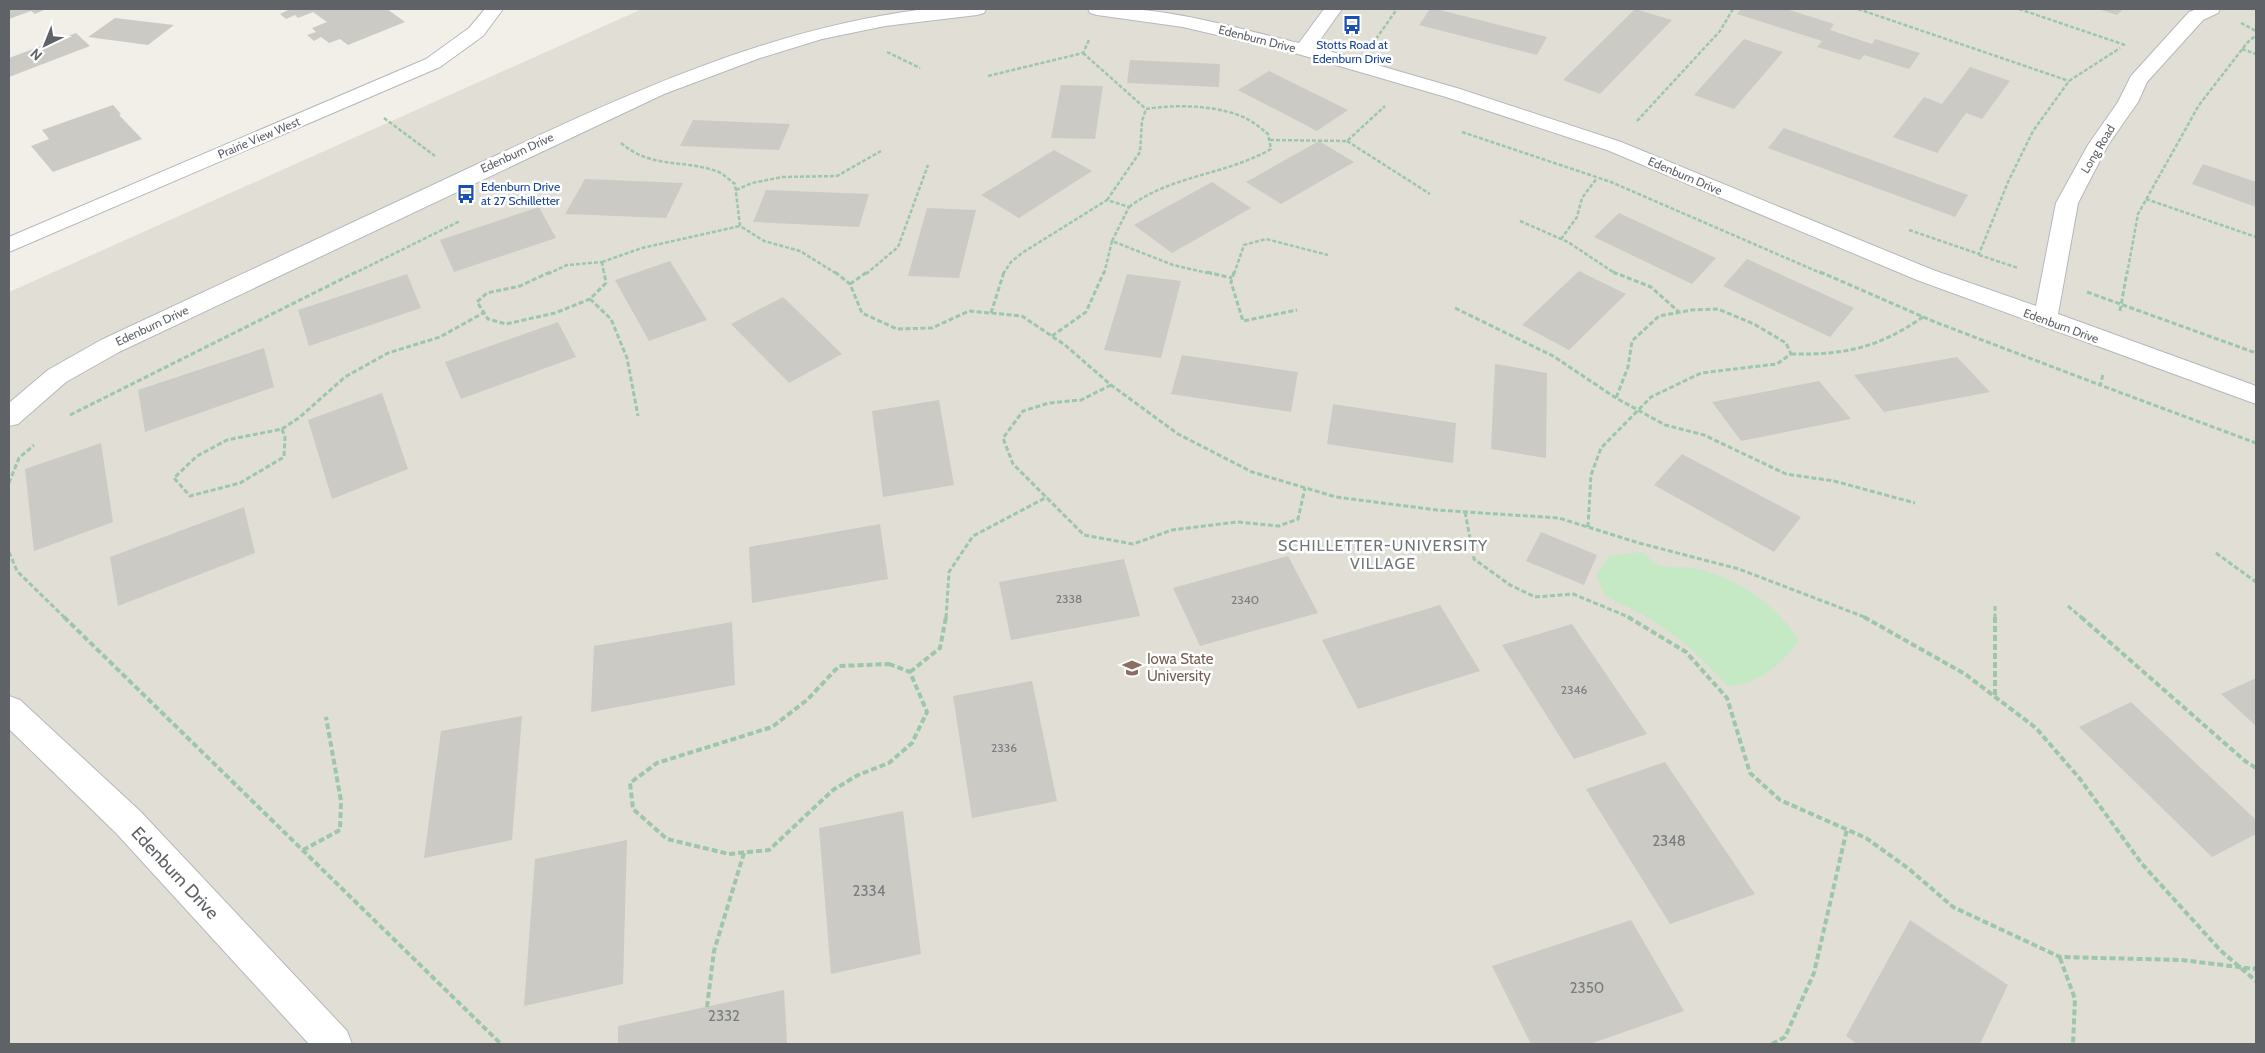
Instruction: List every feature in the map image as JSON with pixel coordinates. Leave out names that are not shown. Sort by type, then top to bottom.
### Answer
[{"type":"street","name":"Prairie View West","points":[[9,245],[433,63],[476,32],[494,9]]},
{"type":"street","name":"Edenburn Drive","points":[[9,417],[57,376],[110,346],[638,97],[711,68],[794,40],[934,12],[978,9]]},
{"type":"street","name":"Edenburn Drive","points":[[1097,9],[1183,21],[1304,50],[1453,93],[1614,146],[1925,275],[2256,396]]},
{"type":"street","points":[[1304,50],[1333,9]]},
{"type":"street","name":"Long Road","points":[[2045,320],[2067,204],[2098,145],[2128,102],[2138,80],[2196,16],[2211,9]]},
{"type":"street","name":"Edenburn Drive","points":[[9,708],[128,822],[334,1044]]},
{"type":"path","points":[[1373,44],[1397,9]]},
{"type":"path","points":[[1636,122],[1720,31],[1733,9]]},
{"type":"path","points":[[1858,9],[2070,81]]},
{"type":"path","points":[[2019,9],[2159,56]]},
{"type":"path","points":[[2100,385],[2122,304],[2138,214],[2199,105],[2242,49],[2256,35]]},
{"type":"path","points":[[1083,53],[1090,38]]},
{"type":"path","points":[[1979,254],[2008,182],[2033,131],[2070,81],[2125,44]]},
{"type":"path","points":[[2242,49],[2256,54]]},
{"type":"path","points":[[881,50],[920,68]]},
{"type":"path","points":[[988,76],[1083,53]]},
{"type":"path","points":[[1083,53],[1146,109]]},
{"type":"path","points":[[356,96],[464,178]]},
{"type":"path","points":[[1378,103],[1392,108]]},
{"type":"path","points":[[1052,336],[1086,312],[1104,274],[1112,241],[1129,207],[1150,192],[1194,177],[1232,170],[1255,160],[1272,149],[1268,134],[1248,119],[1210,108],[1169,104],[1146,109]]},
{"type":"path","points":[[1347,141],[1386,106]]},
{"type":"path","points":[[991,313],[1006,267],[1037,243],[1107,200],[1140,152],[1142,121],[1146,109]]},
{"type":"path","points":[[1456,130],[1597,177],[1923,317],[2256,443]]},
{"type":"path","points":[[629,139],[621,143],[631,153],[669,165],[718,171],[735,184],[740,226]]},
{"type":"path","points":[[1270,140],[1347,141],[1430,194]]},
{"type":"path","points":[[736,190],[752,183],[782,177],[837,176],[881,151]]},
{"type":"path","points":[[850,284],[874,268],[898,246],[928,165]]},
{"type":"path","points":[[1561,239],[1577,217],[1582,198],[1597,177]]},
{"type":"path","points":[[2146,198],[2256,237]]},
{"type":"path","points":[[1107,200],[1129,207]]},
{"type":"path","points":[[67,416],[468,217]]},
{"type":"path","points":[[1520,221],[1561,239],[1592,256],[1614,273],[1650,288],[1679,312]]},
{"type":"path","points":[[602,262],[606,283],[590,298],[555,313],[506,324],[488,319],[477,302],[487,293],[520,286],[567,266],[602,262],[642,248],[740,226],[764,241],[800,251],[832,269],[850,284],[862,312],[897,329],[932,328],[969,311],[1022,316],[1065,345],[1111,385],[1178,434],[1252,472],[1336,497],[1465,512],[1559,518],[1738,569],[1859,614],[1965,674],[2036,728],[2080,779],[2142,864],[2220,950],[2256,980]]},
{"type":"path","points":[[1297,310],[1243,321],[1231,282],[1244,245],[1266,240],[1328,255]]},
{"type":"path","points":[[1112,241],[1173,265],[1232,278]]},
{"type":"path","points":[[590,298],[611,318],[627,358],[638,416]]},
{"type":"path","points":[[2122,304],[2256,353]]},
{"type":"path","points":[[1454,308],[1553,356],[1616,398],[1665,425],[1704,435],[1786,474],[1834,481],[1915,503]]},
{"type":"path","points":[[1616,398],[1628,367],[1632,341],[1659,316],[1679,312],[1718,310],[1754,324],[1786,343],[1791,354]]},
{"type":"path","points":[[282,429],[285,436],[284,457],[257,476],[223,491],[190,496],[174,478],[197,456],[227,440],[282,429],[300,418],[345,377],[388,353],[440,337],[483,313]]},
{"type":"path","points":[[1588,527],[1591,475],[1601,448],[1636,409],[1650,397],[1701,373],[1777,364],[1791,354],[1829,355],[1875,347],[1923,317]]},
{"type":"path","points":[[1111,385],[1082,400],[1049,403],[1023,411],[1003,438],[1013,464],[1084,534],[1133,544],[1172,530],[1236,522],[1279,526],[1298,519],[1305,488]]},
{"type":"path","points":[[9,483],[19,458],[40,440]]},
{"type":"path","points":[[910,672],[940,648],[946,617],[949,572],[973,536],[1047,497]]},
{"type":"path","points":[[1465,512],[1474,559],[1510,585],[1535,597],[1573,594],[1635,620],[1686,652],[1727,698],[1750,773],[1780,800],[1866,838],[1909,869],[1953,907],[2060,957],[2182,960],[2240,967],[2256,967]]},
{"type":"path","points":[[9,552],[17,571],[501,1044]]},
{"type":"path","points":[[2216,553],[2256,582]]},
{"type":"path","points":[[1995,606],[1995,698]]},
{"type":"path","points":[[2068,606],[2245,761],[2256,768]]},
{"type":"path","points":[[889,664],[910,672],[927,712],[912,743],[889,763],[858,775],[833,790],[769,850],[728,854],[667,839],[633,809],[630,783],[656,763],[772,726],[807,700],[839,666],[889,664]]},
{"type":"path","points":[[303,850],[340,830],[341,800],[326,717]]},
{"type":"path","points":[[1772,1044],[1785,1037],[1814,973],[1847,829]]},
{"type":"path","points":[[707,1007],[714,951],[744,853]]},
{"type":"path","points":[[2060,957],[2075,999],[2073,1044]]},
{"type":"shaded area","name":"Iowa State University","points":[[642,9],[2256,9],[2256,1044],[9,1044],[9,292]]},
{"type":"green space","points":[[1641,552],[1660,566],[1694,568],[1710,572],[1740,585],[1779,615],[1799,641],[1768,672],[1750,682],[1728,686],[1686,644],[1644,615],[1605,596],[1596,576],[1609,556]]},
{"type":"building","points":[[9,9],[44,10],[35,14],[31,11],[9,19]]},
{"type":"building","points":[[286,9],[387,9],[405,22],[348,45],[340,39],[329,43],[321,37],[314,41],[307,35],[316,32],[312,28],[327,22],[313,12],[298,18],[295,15],[286,19],[280,14],[288,10]]},
{"type":"building","points":[[1430,9],[1547,37],[1537,55],[1419,25]]},
{"type":"building","points":[[1635,9],[1672,20],[1600,94],[1563,80]]},
{"type":"building","points":[[1741,9],[1786,9],[1834,24],[1830,30],[1872,44],[1875,39],[1920,53],[1909,69],[1864,55],[1860,60],[1817,47],[1822,41],[1737,14]]},
{"type":"building","points":[[2098,9],[2123,9],[2117,15]]},
{"type":"building","points":[[115,18],[174,25],[148,45],[88,37]]},
{"type":"building","points":[[76,33],[90,46],[9,77],[9,58]]},
{"type":"building","points":[[1744,39],[1783,52],[1734,109],[1694,95]]},
{"type":"building","points":[[1130,60],[1220,64],[1219,87],[1127,83]]},
{"type":"building","points":[[1970,67],[2010,81],[1982,119],[1966,113],[1937,153],[1893,137],[1924,97],[1942,104]]},
{"type":"building","points":[[1269,71],[1348,110],[1317,131],[1238,90]]},
{"type":"building","points":[[1061,85],[1103,86],[1095,139],[1051,138]]},
{"type":"building","points":[[113,105],[121,114],[119,115],[142,139],[53,172],[31,146],[49,139],[42,130]]},
{"type":"building","points":[[693,120],[790,124],[779,150],[680,146]]},
{"type":"building","points":[[1784,128],[1968,195],[1955,217],[1768,148]]},
{"type":"building","points":[[1319,141],[1354,162],[1281,204],[1246,182]]},
{"type":"building","points":[[1054,150],[1092,171],[1019,218],[981,195]]},
{"type":"building","points":[[2203,164],[2256,182],[2256,207],[2192,184]]},
{"type":"building","points":[[585,179],[683,183],[666,218],[565,214]]},
{"type":"building","points":[[1212,182],[1251,208],[1172,253],[1134,225]]},
{"type":"building","points":[[766,190],[869,194],[859,227],[753,222]]},
{"type":"building","points":[[539,207],[556,238],[454,272],[440,240]]},
{"type":"building","points":[[927,208],[976,210],[959,278],[908,276]]},
{"type":"building","points":[[1619,213],[1716,258],[1692,284],[1594,237]]},
{"type":"building","points":[[1747,259],[1854,308],[1830,337],[1723,286]]},
{"type":"building","points":[[670,261],[707,320],[649,341],[615,280]]},
{"type":"building","points":[[1579,271],[1626,294],[1569,350],[1522,325]]},
{"type":"building","points":[[407,274],[421,308],[309,346],[298,310]]},
{"type":"building","points":[[1127,274],[1181,281],[1161,358],[1104,350]]},
{"type":"building","points":[[783,297],[842,354],[789,383],[731,324]]},
{"type":"building","points":[[558,322],[576,357],[461,399],[445,362]]},
{"type":"building","points":[[264,348],[274,387],[145,432],[138,390]]},
{"type":"building","points":[[1182,355],[1298,372],[1291,412],[1171,394]]},
{"type":"building","points":[[1957,357],[1990,392],[1884,412],[1854,375]]},
{"type":"building","points":[[1495,364],[1547,373],[1546,458],[1491,449]]},
{"type":"building","points":[[1819,381],[1851,419],[1741,441],[1712,402]]},
{"type":"building","points":[[382,393],[408,469],[332,499],[308,420]]},
{"type":"building","points":[[939,400],[954,485],[883,497],[872,411]]},
{"type":"building","points":[[1333,404],[1456,423],[1453,463],[1327,444]]},
{"type":"building","points":[[101,443],[113,522],[34,551],[25,469]]},
{"type":"building","points":[[1682,454],[1801,517],[1774,552],[1654,485]]},
{"type":"building","points":[[244,507],[255,553],[118,606],[110,557]]},
{"type":"building","points":[[880,524],[888,579],[752,603],[749,547]]},
{"type":"building","points":[[1541,532],[1597,555],[1584,585],[1526,561]]},
{"type":"building","points":[[1288,556],[1318,613],[1200,646],[1173,588]]},
{"type":"building","points":[[1124,559],[1140,616],[1011,640],[999,582]]},
{"type":"building","points":[[1440,605],[1480,671],[1358,709],[1322,640]]},
{"type":"building","points":[[732,622],[735,685],[591,712],[594,646]]},
{"type":"building","points":[[1572,624],[1647,734],[1574,759],[1502,645]]},
{"type":"building","points":[[2256,678],[2256,726],[2221,694]]},
{"type":"building","points":[[1032,681],[1057,801],[972,818],[953,696]]},
{"type":"building","points":[[2131,702],[2256,820],[2256,834],[2212,857],[2079,727]]},
{"type":"building","points":[[522,716],[512,840],[424,858],[441,731]]},
{"type":"building","points":[[1665,762],[1755,894],[1670,924],[1586,789]]},
{"type":"building","points":[[903,811],[921,954],[831,974],[819,828]]},
{"type":"building","points":[[627,840],[623,984],[524,1006],[535,859]]},
{"type":"building","points":[[1631,920],[1684,1011],[1590,1044],[1531,1044],[1492,966]]},
{"type":"building","points":[[1910,920],[2008,985],[1980,1044],[1857,1044],[1846,1036]]},
{"type":"building","points":[[784,990],[787,1044],[618,1044],[618,1026]]},
{"type":"place","name":"Stotts Road at Edenburn Drive","points":[[1352,25]]},
{"type":"place","name":"Edenburn Drive at 27 Schilletter","points":[[466,194]]},
{"type":"place","name":"Iowa State University","points":[[1132,668]]},
{"type":"district","name":"SCHILLETTER-UNIVERSITY VILLAGE","points":[[1383,554]]}]
